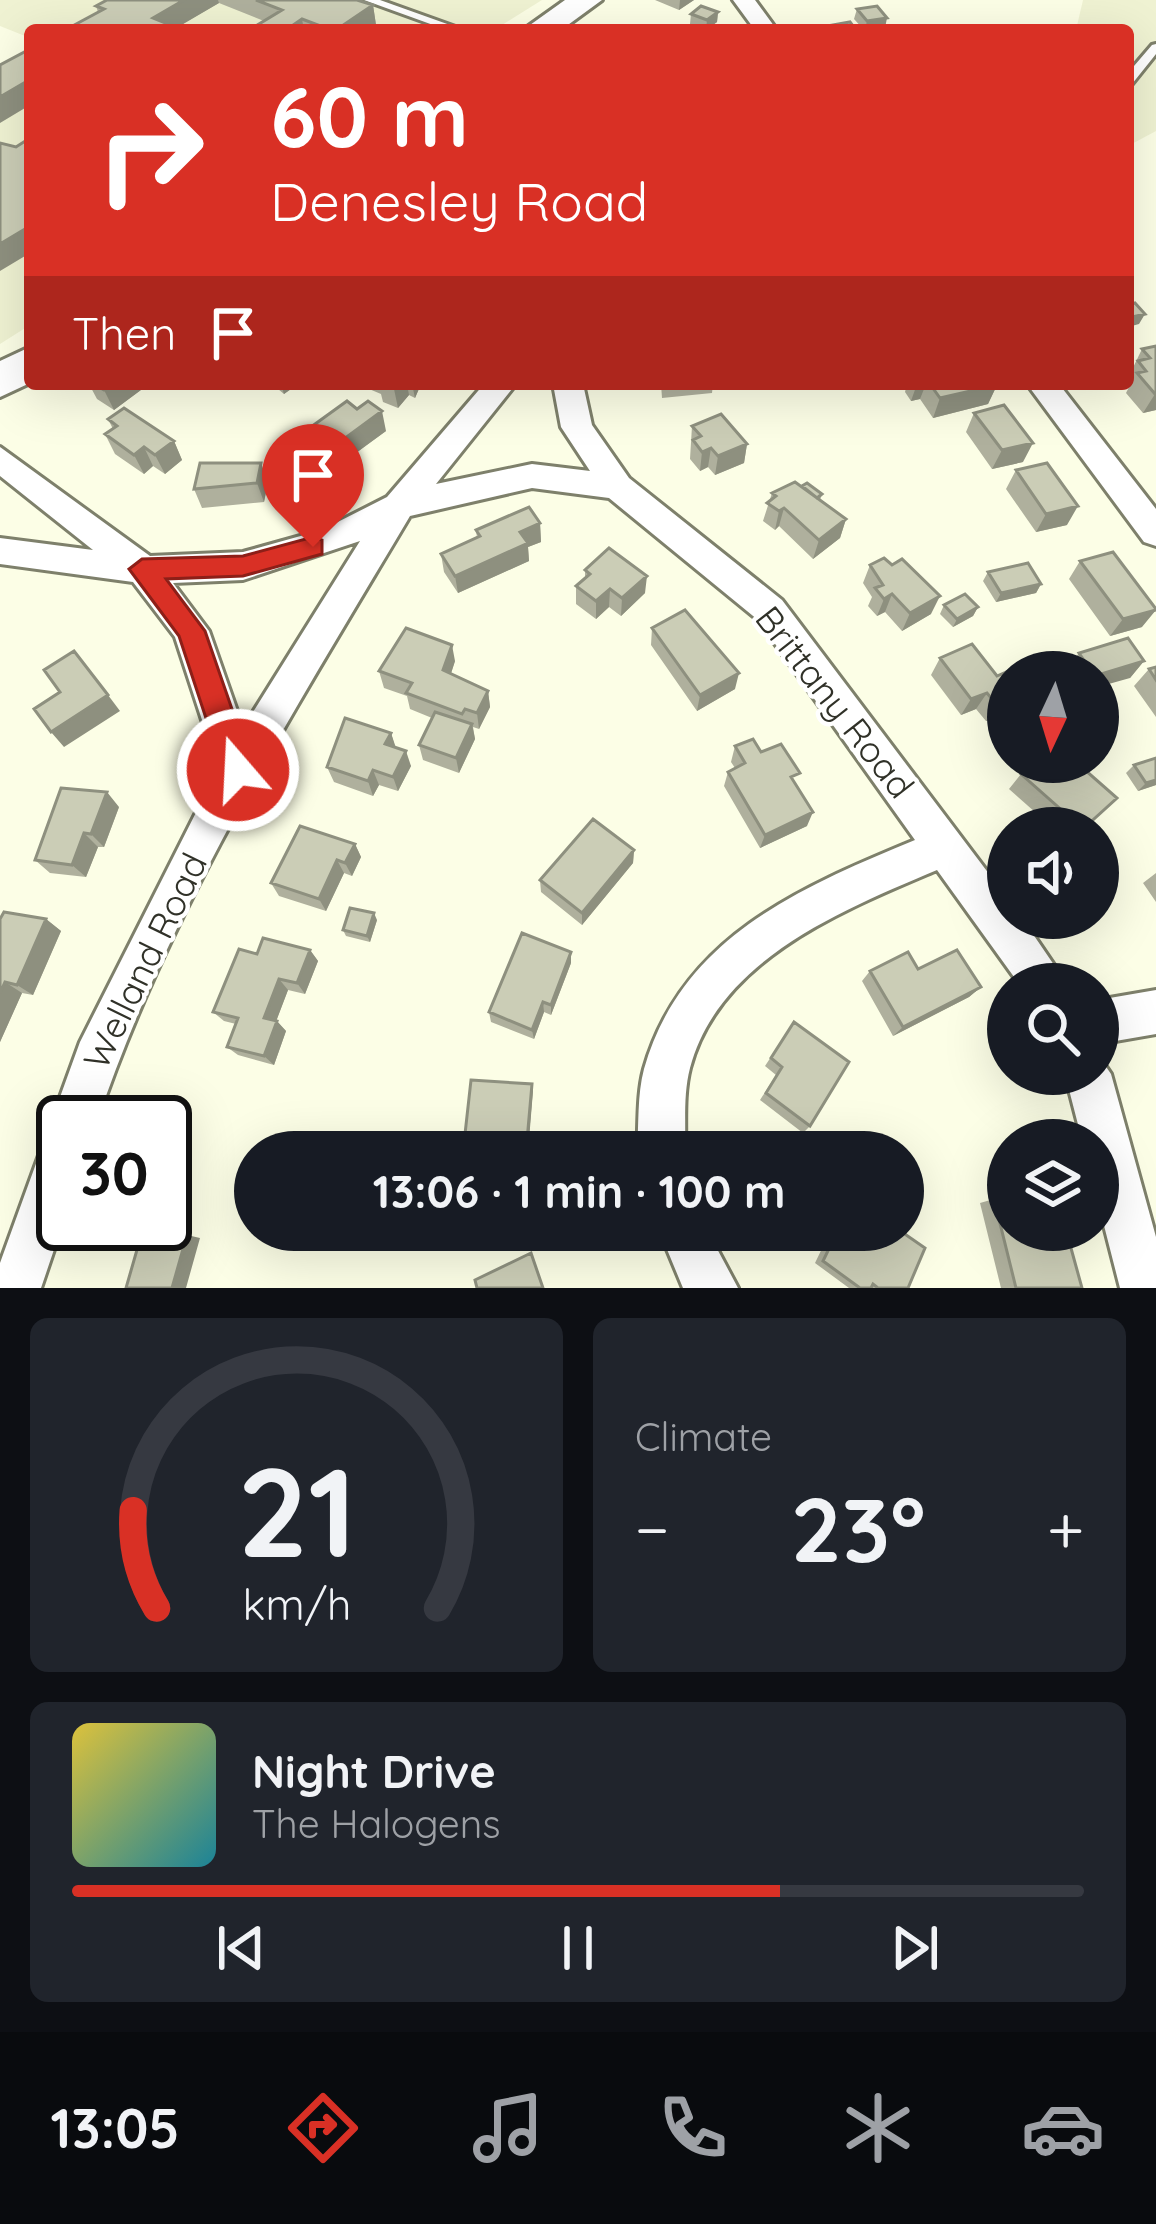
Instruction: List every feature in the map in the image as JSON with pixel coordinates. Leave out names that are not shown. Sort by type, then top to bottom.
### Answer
[{"type":"main road","points":[[549,24],[587,0]]},
{"type":"street","name":"Welland Road","points":[[83,1095],[96,1058],[238,770],[399,506],[496,390]]},
{"type":"street","name":"Brittany Road","points":[[569,390],[577,427],[617,488],[770,610],[1030,963]]},
{"type":"street","points":[[1047,390],[1156,533]]},
{"type":"street","points":[[0,459],[142,569],[191,631],[238,770]]},
{"type":"street","points":[[0,551],[142,569],[243,566],[334,539],[399,506],[532,476],[617,488]]},
{"type":"street","points":[[662,1131],[667,1067],[694,1001],[730,964],[783,924],[946,846]]},
{"type":"street","points":[[1119,1018],[1156,1012]]},
{"type":"street","points":[[1094,1095],[1145,1288]]},
{"type":"street","points":[[16,1288],[36,1231]]},
{"type":"street","points":[[689,1251],[713,1288]]},
{"type":"lane","points":[[369,0],[419,24]]},
{"type":"lane","points":[[1134,74],[1156,47]]},
{"type":"shaded area","points":[[0,0],[542,0],[504,24],[24,24],[24,36],[0,26]]},
{"type":"shaded area","points":[[1083,0],[1156,0],[1156,131],[1134,143],[1134,24],[1077,24]]},
{"type":"shaded area","points":[[24,67],[24,329],[0,344],[0,82]]},
{"type":"building","points":[[107,0],[184,0],[153,18],[168,24],[76,24],[104,9],[96,6]]},
{"type":"building","points":[[256,0],[357,0],[373,5],[345,24],[302,19],[295,24],[259,24],[282,10]]},
{"type":"building","points":[[701,6],[718,12],[707,20],[691,14]]},
{"type":"building","points":[[877,6],[887,18],[867,21],[857,9]]},
{"type":"building","points":[[24,52],[24,83],[0,97],[0,65]]},
{"type":"building","points":[[24,142],[24,230],[0,244],[0,143],[16,147]]},
{"type":"building","points":[[1156,346],[1155,394],[1137,373],[1146,371],[1138,361],[1150,358],[1142,349]]},
{"type":"building","points":[[934,390],[975,390],[940,398]]},
{"type":"building","points":[[347,401],[357,409],[368,401],[382,411],[329,450],[304,432]]},
{"type":"building","points":[[1004,405],[1033,443],[1002,450],[974,413]]},
{"type":"building","points":[[124,408],[174,441],[155,455],[144,447],[134,455],[105,434],[117,426],[108,419]]},
{"type":"building","points":[[721,414],[747,444],[718,456],[711,448],[702,452],[693,440],[701,436],[692,426]]},
{"type":"building","points":[[200,463],[261,463],[257,483],[194,489]]},
{"type":"building","points":[[1047,463],[1078,506],[1046,514],[1016,470]]},
{"type":"building","points":[[795,482],[846,519],[819,540],[784,508],[779,511],[767,503],[776,496],[772,493]]},
{"type":"building","points":[[807,483],[822,494],[817,498],[802,486]]},
{"type":"building","points":[[529,507],[540,523],[520,532],[528,543],[455,576],[441,554],[480,536],[476,530]]},
{"type":"building","points":[[609,548],[647,576],[622,598],[610,589],[596,601],[576,586],[590,574],[585,570]]},
{"type":"building","points":[[1113,552],[1156,610],[1123,619],[1080,561]]},
{"type":"building","points":[[884,558],[892,565],[902,559],[940,596],[910,613],[892,594],[884,599],[875,588],[883,585],[870,565]]},
{"type":"building","points":[[1028,563],[1041,584],[1001,593],[988,572]]},
{"type":"building","points":[[965,594],[978,607],[957,619],[944,605]]},
{"type":"building","points":[[685,610],[739,673],[700,695],[652,628]]},
{"type":"building","points":[[406,628],[452,645],[443,670],[488,691],[477,713],[465,709],[462,714],[406,693],[412,683],[379,671]]},
{"type":"building","points":[[1128,638],[1144,661],[1119,669],[1119,651],[1086,651]]},
{"type":"building","points":[[972,644],[987,663],[987,693],[971,699],[940,658]]},
{"type":"building","points":[[74,651],[108,695],[51,732],[34,709],[60,692],[44,670]]},
{"type":"building","points":[[435,712],[472,724],[456,758],[419,745]]},
{"type":"building","points":[[345,718],[391,733],[385,744],[406,751],[393,777],[373,770],[368,781],[327,767]]},
{"type":"building","points":[[753,739],[761,752],[781,744],[800,773],[791,777],[813,812],[765,835],[728,772],[745,763],[735,746]]},
{"type":"building","points":[[1156,758],[1156,780],[1146,783],[1134,765]]},
{"type":"building","points":[[1031,783],[1100,783],[1117,798],[1107,807],[1058,807]]},
{"type":"building","points":[[61,788],[107,792],[91,834],[84,833],[72,865],[35,860]]},
{"type":"building","points":[[593,819],[634,850],[582,913],[540,880]]},
{"type":"building","points":[[300,826],[355,844],[345,863],[337,860],[319,899],[271,883]]},
{"type":"building","points":[[350,908],[374,913],[367,936],[343,930]]},
{"type":"building","points":[[4,912],[46,919],[17,985],[5,982],[0,993],[0,919]]},
{"type":"building","points":[[522,933],[571,952],[551,1005],[543,1002],[532,1030],[489,1012]]},
{"type":"building","points":[[263,938],[310,950],[297,983],[279,979],[264,1018],[277,1021],[264,1056],[227,1047],[238,1018],[213,1012],[239,949],[257,954]]},
{"type":"building","points":[[957,950],[981,987],[903,1027],[870,971],[908,952],[918,969]]},
{"type":"building","points":[[794,1022],[849,1062],[810,1126],[766,1093],[782,1067],[771,1058]]},
{"type":"building","points":[[471,1080],[532,1084],[528,1131],[465,1131]]},
{"type":"building","points":[[137,1251],[182,1251],[172,1288],[126,1288]]},
{"type":"building","points":[[828,1251],[924,1251],[908,1288],[873,1284],[860,1288],[823,1261]]},
{"type":"building","points":[[1007,1251],[1072,1251],[1082,1288],[1016,1288]]},
{"type":"building","points":[[531,1253],[543,1288],[477,1288],[475,1280]]},
{"type":"route","points":[[238,770],[202,654],[178,610],[142,569],[243,566],[313,547]]}]
